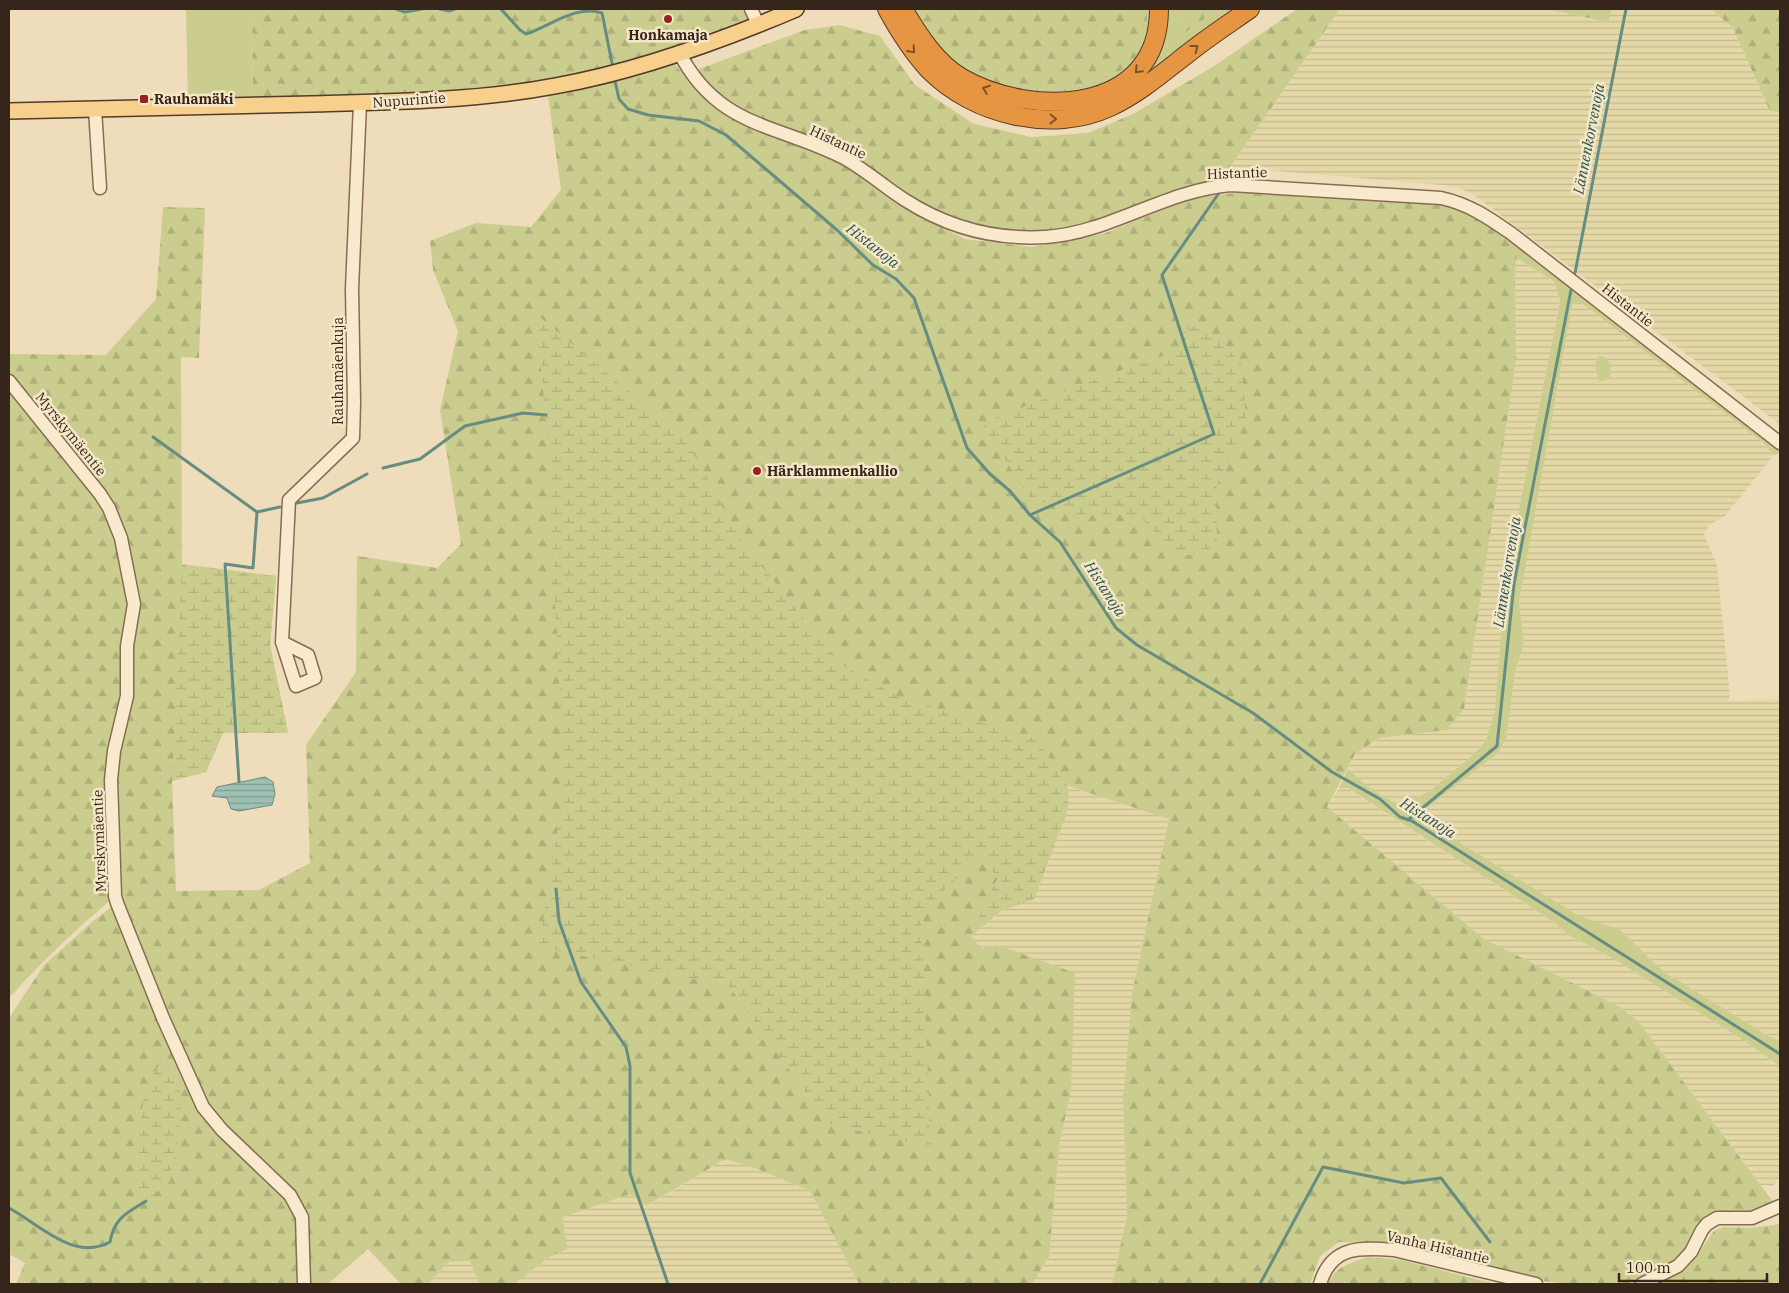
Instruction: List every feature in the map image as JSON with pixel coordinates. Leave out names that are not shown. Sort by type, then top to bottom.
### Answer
[{"type":"highway","points":[[886,9],[906,43],[931,71],[955,91],[979,105],[1002,112],[1028,118],[1057,119],[1082,116],[1108,108],[1139,91],[1250,9]]},
{"type":"highway","points":[[903,9],[917,32],[938,58],[960,77],[1005,96],[1036,103],[1065,102],[1089,98],[1131,78],[1145,63],[1154,43],[1159,25],[1159,9]]},
{"type":"main road","name":"Nupurintie","points":[[9,111],[360,103],[506,94],[556,86],[679,52],[796,9]]},
{"type":"street","points":[[750,9],[758,24]]},
{"type":"street","name":"Histantie","points":[[679,52],[690,74],[710,96],[728,109],[771,130],[846,159],[922,210],[946,222],[973,231],[1000,236],[1047,237],[1080,230],[1187,192],[1208,187],[1231,185],[1441,198],[1455,201],[1483,214],[1512,234],[1780,443]]},
{"type":"street","name":"Rauhamäenkuja","points":[[282,642],[289,500],[353,438],[352,289],[360,103]]},
{"type":"street","points":[[95,109],[100,188]]},
{"type":"street","name":"Myrskymäentie","points":[[9,381],[100,494],[109,508],[121,538],[134,613],[127,646],[127,696],[114,751],[111,780],[115,896],[117,903],[163,1018],[203,1106],[222,1130],[290,1195],[302,1217],[304,1284]]},
{"type":"street","points":[[1642,1284],[1678,1266],[1691,1252],[1702,1230],[1717,1218],[1752,1218],[1780,1206]]},
{"type":"street","name":"Vanha Histantie","points":[[1320,1284],[1330,1262],[1342,1254],[1358,1248],[1394,1250],[1536,1284]]},
{"type":"shaded area","points":[[1340,9],[1547,9],[1608,22],[1612,9],[1711,9],[1733,28],[1770,111],[1780,112],[1780,424],[1474,195],[1454,186],[1230,167]]},
{"type":"shaded area","points":[[1517,258],[1555,282],[1560,302],[1505,580],[1495,711],[1486,740],[1474,754],[1431,790],[1406,803],[1393,802],[1367,786],[1348,769],[1355,754],[1379,738],[1447,730],[1464,709],[1516,360],[1515,266]]},
{"type":"shaded area","points":[[1577,302],[1583,304],[1765,444],[1774,455],[1725,516],[1709,525],[1704,534],[1717,566],[1730,695],[1728,701],[1780,699],[1780,1041],[1770,1037],[1664,972],[1627,937],[1612,927],[1602,926],[1577,915],[1417,816],[1498,753],[1506,739],[1515,672],[1524,643],[1519,602],[1532,519],[1569,315],[1572,305]]},
{"type":"shaded area","points":[[1067,786],[1169,819],[1132,994],[1123,1101],[1127,1215],[1112,1284],[1032,1284],[1049,1256],[1060,1141],[1071,1091],[982,949],[971,936],[1001,911],[1034,899],[1068,809]]},
{"type":"shaded area","points":[[1339,788],[1347,788],[1555,923],[1567,934],[1614,959],[1740,1038],[1780,1066],[1780,1176],[1773,1186],[1761,1185],[1639,1022],[1620,1007],[1484,939],[1327,807]]},
{"type":"shaded area","points":[[725,1159],[758,1169],[810,1191],[859,1284],[514,1284],[551,1256],[567,1249],[563,1217],[630,1194],[647,1206]]},
{"type":"shaded area","points":[[470,1261],[479,1284],[428,1284],[449,1262]]},
{"type":"green space","points":[[186,9],[252,9],[253,99],[188,99]]},
{"type":"green space","points":[[252,9],[745,9],[750,20],[631,61],[549,79],[507,85],[423,92],[253,99]]},
{"type":"green space","points":[[909,9],[917,9],[934,35],[966,67],[1008,85],[1148,9],[1155,9],[1154,26],[1124,78],[1066,99],[1002,92],[953,65]]},
{"type":"green space","points":[[917,9],[1148,10],[1141,47],[1135,58],[1127,66],[1112,75],[1084,86],[1041,93],[1003,85],[967,68],[938,42],[926,26]]},
{"type":"green space","points":[[1165,9],[1181,9],[1180,36],[1218,9],[1243,9],[1124,95],[1054,114],[996,107],[910,29],[1003,102],[1121,91]]},
{"type":"green space","points":[[1181,9],[1218,9],[1179,37]]},
{"type":"green space","points":[[1297,9],[1340,9],[1230,167],[1228,179],[1182,190],[1094,221],[1048,231],[1022,232],[996,229],[946,217],[748,113],[718,92],[696,70],[805,30],[839,25],[880,36],[915,85],[974,124],[1031,137],[1088,133],[1133,114],[1216,65]]},
{"type":"green space","points":[[1547,9],[1612,9],[1608,22]]},
{"type":"green space","points":[[1711,9],[1780,9],[1780,112],[1770,111],[1733,28]]},
{"type":"green space","points":[[674,63],[710,105],[771,137],[837,159],[902,207],[965,239],[1032,247],[1103,234],[1191,198],[1261,190],[1447,203],[1481,217],[1514,241],[1517,258],[1515,266],[1516,360],[1464,709],[1447,730],[1379,738],[1355,754],[1327,807],[1484,939],[1620,1007],[1639,1022],[1774,1203],[1752,1212],[1714,1214],[1696,1224],[1686,1253],[1658,1274],[1624,1284],[1569,1284],[1518,1278],[1391,1245],[1339,1242],[1320,1256],[1310,1284],[1112,1284],[1127,1215],[1123,1101],[1132,994],[1169,819],[1068,786],[1068,809],[1034,899],[1001,911],[971,936],[982,949],[997,945],[1075,973],[1071,1091],[1060,1141],[1049,1256],[1032,1284],[859,1284],[810,1191],[758,1169],[725,1159],[646,1206],[630,1194],[563,1217],[567,1249],[551,1256],[514,1284],[479,1284],[470,1261],[449,1262],[428,1284],[401,1284],[368,1249],[328,1284],[16,1284],[25,1263],[9,1254],[9,1018],[44,965],[93,921],[117,903],[115,896],[35,970],[10,997],[9,354],[106,355],[156,299],[163,207],[205,208],[199,358],[181,357],[182,564],[276,576],[270,645],[288,733],[223,733],[206,772],[172,781],[176,891],[259,890],[310,863],[306,745],[356,672],[357,556],[437,568],[461,544],[440,410],[458,331],[433,270],[430,241],[476,223],[531,227],[561,190],[548,96]]},
{"type":"green space","points":[[1514,241],[1780,448],[1780,453],[1774,455],[1765,444],[1583,304],[1577,302],[1572,305],[1519,602],[1524,643],[1515,672],[1506,739],[1498,753],[1417,816],[1577,915],[1620,930],[1664,972],[1770,1037],[1780,1041],[1780,1066],[1740,1038],[1614,959],[1567,934],[1555,923],[1348,788],[1339,788],[1348,769],[1367,786],[1393,802],[1406,803],[1431,790],[1474,754],[1486,740],[1495,711],[1505,580],[1560,302],[1555,282],[1517,258]]},
{"type":"green space","points":[[536,314],[685,438],[741,540],[839,663],[897,696],[1038,740],[1067,786],[1068,809],[1034,899],[1001,911],[971,936],[997,879],[983,852],[921,913],[931,1147],[828,1124],[729,986],[539,947],[564,790],[547,431]]},
{"type":"green space","points":[[1201,324],[1241,362],[1246,420],[1216,488],[1217,545],[1202,553],[1175,557],[1140,515],[1078,515],[1029,497],[982,423],[1101,377],[1175,352],[1187,329]]},
{"type":"green space","points":[[1599,356],[1607,358],[1611,367],[1610,379],[1599,382],[1595,365]]},
{"type":"green space","points":[[182,565],[276,576],[270,645],[288,733],[223,733],[206,772],[172,780]]},
{"type":"green space","points":[[159,1065],[170,1066],[176,1079],[180,1093],[180,1123],[170,1182],[146,1201],[139,1191],[140,1125],[146,1091]]},
{"type":"green space","points":[[1780,1224],[1780,1284],[1658,1284],[1692,1262],[1714,1231],[1723,1227],[1752,1228]]},
{"type":"green space","points":[[1368,1257],[1401,1260],[1495,1284],[1328,1284],[1339,1269]]},
{"type":"water","points":[[265,777],[273,782],[275,794],[272,805],[239,811],[231,809],[227,798],[212,796],[217,787]]},
{"type":"waterway","name":"Histanoja","points":[[396,9],[405,12],[422,9]]},
{"type":"waterway","name":"Histanoja","points":[[440,9],[449,11],[455,9]]},
{"type":"waterway","name":"Histanoja","points":[[501,9],[526,34],[573,14],[592,11],[602,13],[612,63]]},
{"type":"waterway","name":"Lännenkorvenoja","points":[[1575,273],[1626,9]]},
{"type":"waterway","name":"Histanoja","points":[[615,81],[619,99],[628,109],[648,115],[699,121],[726,135],[837,230],[873,265],[896,279],[914,298],[967,448],[990,474],[1010,491],[1030,515],[1060,542],[1116,628],[1137,645],[1253,713],[1332,772],[1380,799],[1400,817],[1412,821],[1780,1054]]},
{"type":"waterway","points":[[1230,177],[1234,170]]},
{"type":"waterway","points":[[1030,515],[1214,434],[1162,275],[1219,193]]},
{"type":"waterway","name":"Lännenkorvenoja","points":[[1408,820],[1497,746],[1514,584],[1571,290]]},
{"type":"waterway","points":[[383,468],[420,459],[465,426],[523,413],[546,415]]},
{"type":"waterway","points":[[153,437],[257,512]]},
{"type":"waterway","points":[[297,503],[323,498],[367,474]]},
{"type":"waterway","points":[[239,782],[225,564],[253,568],[257,512],[280,507]]},
{"type":"waterway","points":[[556,889],[559,921],[581,982],[626,1047],[630,1066],[630,1173],[668,1284]]},
{"type":"waterway","points":[[1260,1284],[1323,1167],[1404,1183],[1441,1178],[1490,1242]]},
{"type":"waterway","points":[[9,1208],[57,1239],[83,1247],[97,1247],[110,1242],[115,1227],[122,1217],[146,1201]]},
{"type":"place","name":"Honkamaja","points":[[668,19]]},
{"type":"place","name":"Rauhamäki","points":[[144,99]]},
{"type":"place","name":"Härklammenkallio","points":[[757,471]]}]
